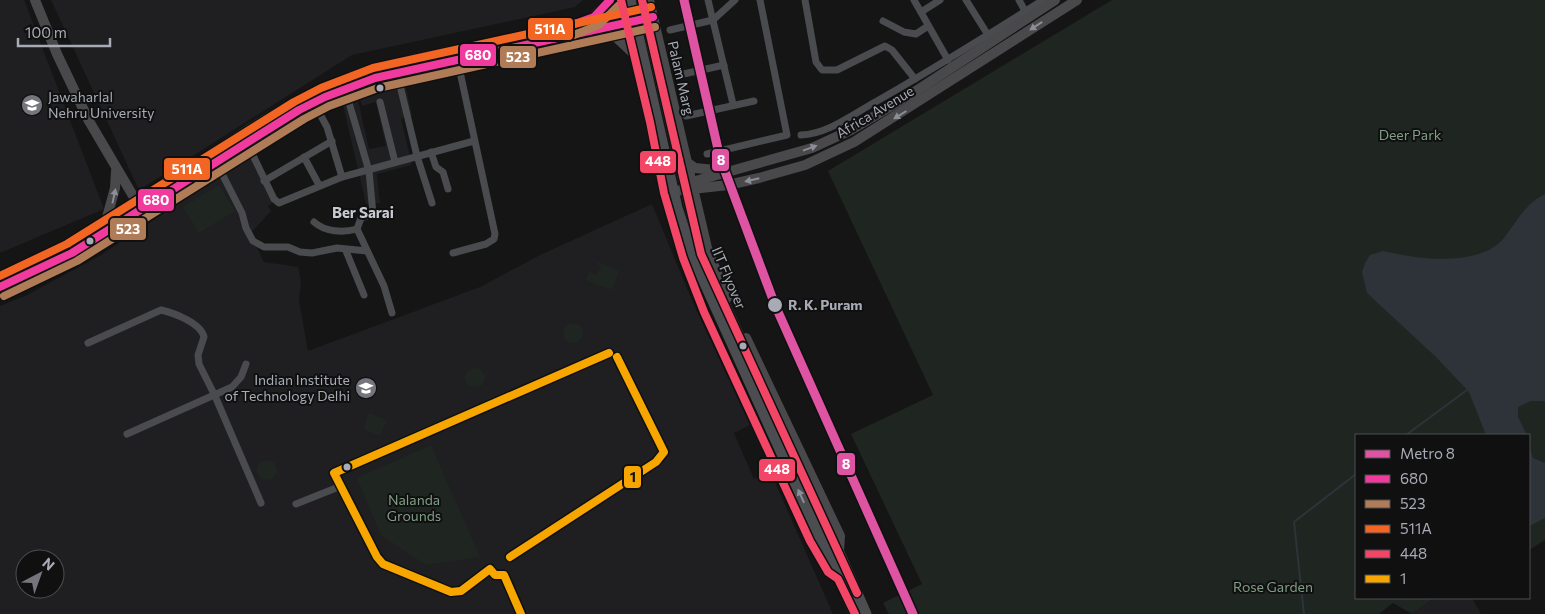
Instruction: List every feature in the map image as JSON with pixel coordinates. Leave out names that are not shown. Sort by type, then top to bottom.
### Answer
[{"type":"main road","points":[[35,0],[89,121],[116,170],[138,204]]},
{"type":"main road","points":[[40,0],[69,75],[138,204]]},
{"type":"main road","points":[[588,22],[597,16],[610,0]]},
{"type":"main road","points":[[621,0],[663,189],[683,258],[704,312],[810,540],[828,572],[838,579]]},
{"type":"main road","name":"IIT Flyover","points":[[630,0],[677,208],[693,257],[855,614]]},
{"type":"main road","name":"IIT Flyover","points":[[642,0],[701,254],[839,551],[866,614]]},
{"type":"main road","name":"Palam Marg","points":[[649,0],[692,191],[707,248],[726,297],[840,536],[839,551]]},
{"type":"main road","name":"Africa Avenue","points":[[692,191],[730,172],[812,148],[851,130],[910,95],[1055,0]]},
{"type":"main road","name":"Africa Avenue","points":[[663,189],[692,191],[728,186],[805,165],[854,142],[1077,0]]},
{"type":"main road","points":[[213,158],[247,143],[314,103],[345,89],[416,70],[456,55],[588,22],[652,14]]},
{"type":"main road","points":[[0,278],[42,261],[213,158],[294,102],[332,84],[364,71],[413,59],[456,55],[599,28],[625,18]]},
{"type":"main road","points":[[599,28],[617,38],[634,55]]},
{"type":"main road","points":[[686,162],[695,168],[730,172]]},
{"type":"main road","points":[[106,221],[114,196],[116,170]]},
{"type":"main road","points":[[0,287],[64,258],[138,204]]},
{"type":"main road","points":[[678,237],[690,227],[697,226],[702,231]]},
{"type":"street","points":[[708,0],[733,104]]},
{"type":"street","points":[[670,30],[713,20],[735,0]]},
{"type":"street","points":[[707,154],[787,135],[760,0]]},
{"type":"street","points":[[805,0],[816,62],[822,70],[828,72],[837,70],[885,46],[892,50],[915,79]]},
{"type":"street","points":[[914,0],[948,60]]},
{"type":"street","points":[[921,12],[940,0]]},
{"type":"street","points":[[966,0],[988,35]]},
{"type":"street","points":[[1019,0],[1025,11]]},
{"type":"street","points":[[800,135],[812,134],[834,124],[948,60],[1043,0]]},
{"type":"street","points":[[883,21],[904,32],[916,34],[928,26]]},
{"type":"street","points":[[453,253],[486,244],[494,239],[495,234],[456,55]]},
{"type":"street","points":[[413,59],[416,70]]},
{"type":"street","points":[[679,75],[724,65]]},
{"type":"street","points":[[397,74],[417,156],[432,203]]},
{"type":"street","points":[[345,89],[369,171],[374,214],[361,218],[357,229],[384,286],[392,313]]},
{"type":"street","points":[[686,116],[733,104],[754,101]]},
{"type":"street","points":[[380,102],[395,162]]},
{"type":"street","points":[[314,103],[332,141],[342,177]]},
{"type":"street","points":[[264,181],[332,141]]},
{"type":"street","points":[[247,143],[264,181],[274,199],[279,203],[342,177],[474,141]]},
{"type":"street","points":[[431,152],[436,167],[443,172],[448,189]]},
{"type":"street","points":[[304,157],[319,185]]},
{"type":"street","points":[[213,158],[242,213],[246,228],[253,241],[264,247],[288,247],[300,252],[312,253],[333,248],[346,251],[367,251]]},
{"type":"street","points":[[314,222],[327,230],[357,229]]},
{"type":"street","points":[[346,251],[364,295]]},
{"type":"street","points":[[88,343],[156,310],[170,312],[194,325],[203,333],[204,342],[198,359],[261,503]]},
{"type":"street","points":[[127,434],[215,396],[237,383],[246,364]]},
{"type":"street","points":[[296,504],[341,486]]},
{"type":"shaded area","name":"Jawaharlal Nehru University","points":[[0,0],[24,0],[104,209],[0,253]]},
{"type":"shaded area","points":[[51,0],[583,0],[575,7],[352,55],[139,190]]},
{"type":"shaded area","points":[[403,75],[412,115],[401,119],[412,165],[377,174],[380,203],[366,204],[343,105],[358,100],[369,149],[386,146],[376,102],[362,106],[360,98],[353,100],[351,91],[371,83]]},
{"type":"shaded area","name":"Indian Institute of Technology Delhi","points":[[251,155],[278,199],[268,206],[271,211],[250,234],[264,262],[298,267],[301,282],[299,301],[308,351],[480,287],[540,255],[652,204],[693,303],[750,425],[734,433],[754,479],[770,471],[833,614],[0,614],[0,306],[27,295],[101,255]]},
{"type":"shaded area","points":[[1545,194],[1545,401],[1531,401],[1518,407],[1518,417],[1526,434],[1486,434],[1469,392],[1437,358],[1367,293],[1362,272],[1370,255],[1383,251],[1412,257],[1446,259],[1479,254],[1493,248],[1504,238],[1517,219],[1538,198]]},
{"type":"shaded area","points":[[1530,448],[1533,458],[1545,463],[1545,518],[1530,526]]},
{"type":"shaded area","points":[[1433,599],[1473,599],[1481,614],[1412,614]]},
{"type":"green space","points":[[1112,0],[1545,0],[1545,540],[1530,549],[1530,434],[1355,434],[1355,599],[1433,599],[1412,614],[1393,603],[1379,614],[889,614],[883,603],[922,584],[851,434],[933,395],[828,171]]},
{"type":"green space","points":[[219,185],[235,211],[199,233],[183,207]]},
{"type":"green space","points":[[598,262],[619,271],[612,290],[586,280],[589,272],[597,275],[601,266],[597,264]]},
{"type":"green space","points":[[573,323],[580,326],[583,333],[580,340],[573,343],[566,340],[563,333],[566,326]]},
{"type":"green space","points":[[475,368],[482,371],[485,378],[482,385],[475,388],[468,385],[465,378],[468,371]]},
{"type":"green space","points":[[369,413],[387,420],[380,436],[363,429]]},
{"type":"green space","name":"Nalanda Grounds","points":[[431,445],[480,557],[426,565],[381,535],[357,478]]},
{"type":"green space","points":[[267,460],[274,463],[277,470],[274,477],[267,480],[260,477],[257,470],[260,463]]},
{"type":"waterway","points":[[1407,434],[1467,390]]},
{"type":"waterway","points":[[1304,614],[1294,522],[1355,475]]},
{"type":"metro line","name":"8","points":[[684,0],[720,158],[775,305],[913,614]]},
{"type":"transit line","name":"680","points":[[572,25],[594,17],[610,0]]},
{"type":"transit line","name":"448","points":[[621,0],[650,122],[664,193],[683,258],[704,312],[810,541],[828,572],[838,579],[855,614]]},
{"type":"transit line","name":"448","points":[[642,0],[701,254],[857,593]]},
{"type":"transit line","name":"523","points":[[574,35],[599,25],[618,6]]},
{"type":"transit line","name":"511A","points":[[0,276],[67,244],[294,102],[321,88],[373,68],[651,7]]},
{"type":"transit line","name":"680","points":[[0,287],[72,253],[299,110],[325,97],[375,78],[653,17]]},
{"type":"transit line","name":"523","points":[[4,296],[77,261],[304,119],[329,106],[378,88],[655,27]]},
{"type":"transit line","name":"1","points":[[521,614],[504,575],[495,575],[490,569],[461,591],[451,592],[383,564],[377,557],[334,473],[609,353]]},
{"type":"transit line","name":"1","points":[[510,557],[656,462],[664,452],[617,357]]},
{"type":"place","name":"Jawaharlal Nehru University","points":[[32,105]]},
{"type":"place","name":"R. K. Puram","points":[[775,305]]},
{"type":"place","name":"Indian Institute of Technology Delhi","points":[[366,388]]},
{"type":"district","name":"Ber Sarai","points":[[363,213]]},
{"type":"park label","name":"Deer Park","points":[[1410,135]]},
{"type":"park label","name":"Rose Garden","points":[[1273,587]]}]
